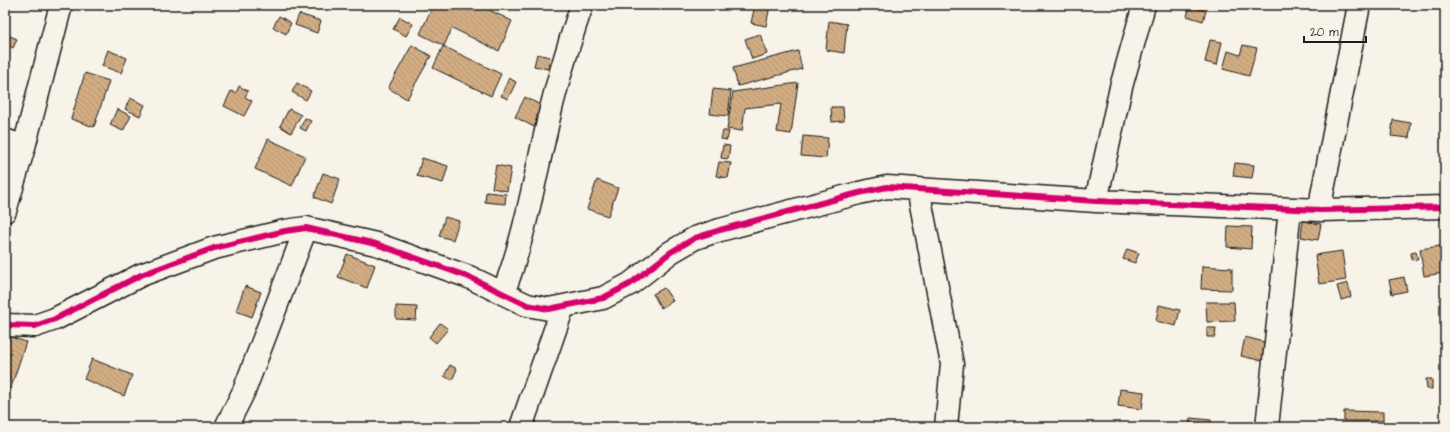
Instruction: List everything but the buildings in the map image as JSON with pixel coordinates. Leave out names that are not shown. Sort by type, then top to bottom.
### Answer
[{"type":"street","points":[[5,212],[15,144],[61,5]]},
{"type":"street","points":[[503,293],[513,269],[524,230],[546,129],[570,41],[582,5]]},
{"type":"street","points":[[1096,201],[1121,87],[1144,5]]},
{"type":"street","points":[[1321,210],[1322,195],[1359,5]]},
{"type":"street","points":[[5,325],[35,326],[55,319],[148,272],[214,248],[285,231],[306,228],[376,244],[469,277],[527,305],[549,309],[603,298],[630,284],[671,252],[694,238],[859,193],[887,187],[1096,201],[1290,209],[1321,210],[1445,207]]},
{"type":"street","points":[[918,189],[952,364],[946,427]]},
{"type":"street","points":[[1267,427],[1290,209]]},
{"type":"street","points":[[226,427],[244,391],[306,228]]},
{"type":"street","points":[[521,427],[563,307]]},
{"type":"cycle path","points":[[5,325],[35,326],[55,319],[141,275],[214,248],[285,231],[306,228],[376,244],[469,277],[527,305],[549,309],[603,298],[630,284],[671,252],[695,238],[859,193],[887,187],[1096,201],[1321,210],[1445,207]]}]
